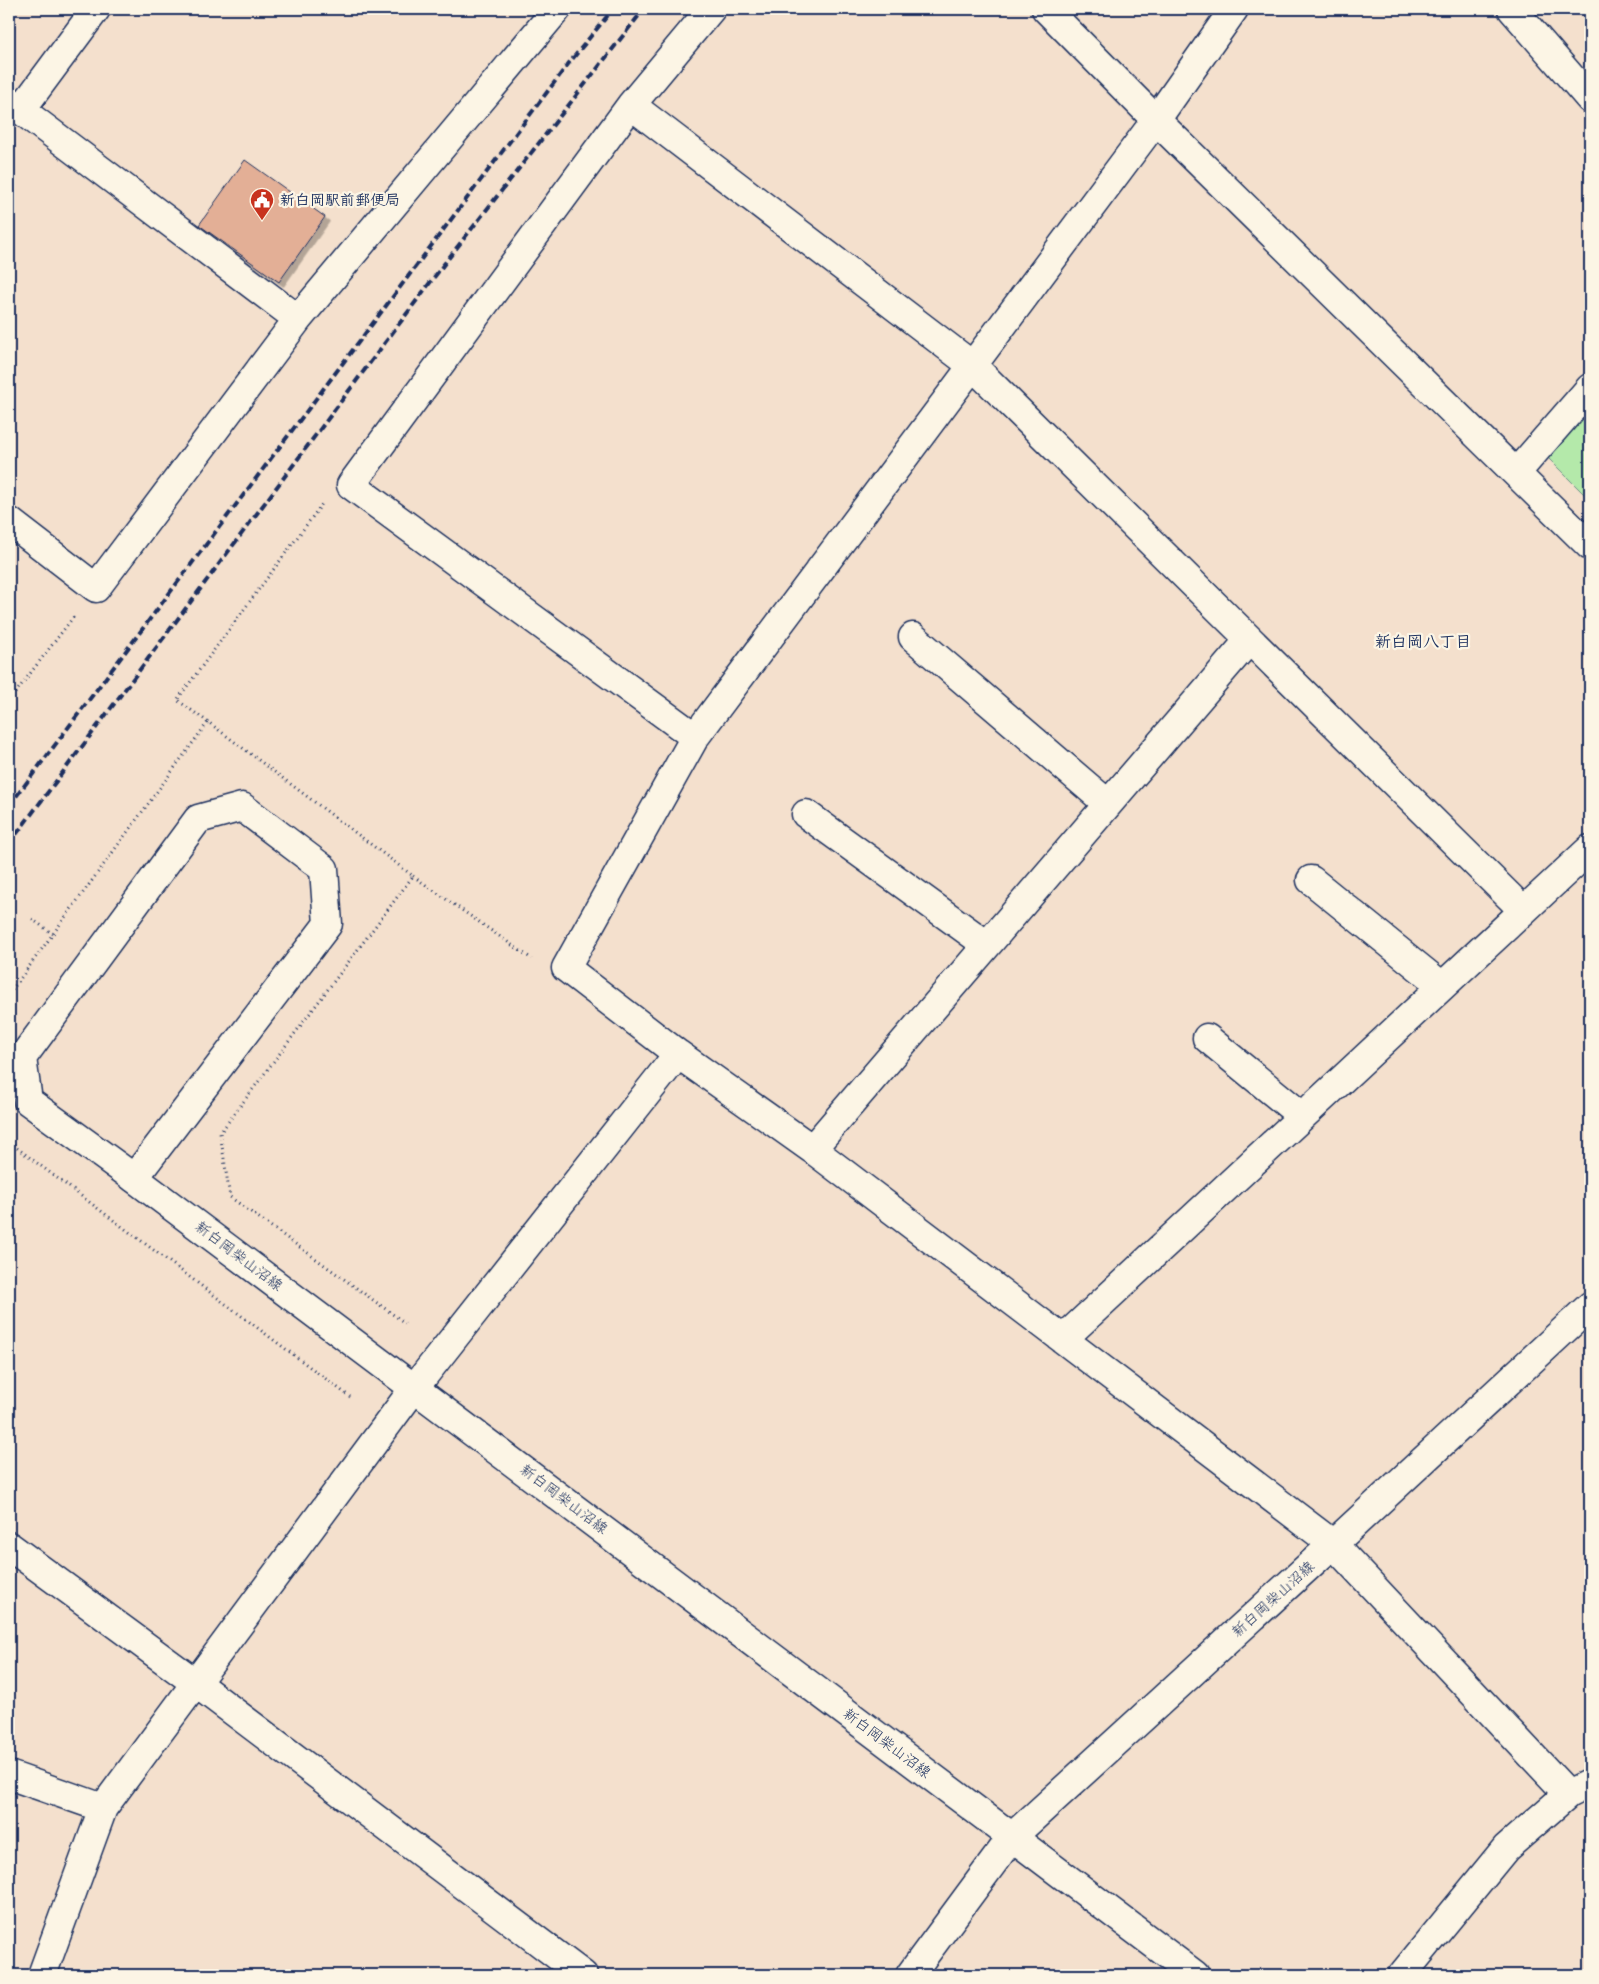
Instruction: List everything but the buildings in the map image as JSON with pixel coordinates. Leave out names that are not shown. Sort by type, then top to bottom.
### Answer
[{"type":"street","points":[[96,9],[15,105],[298,319]]},
{"type":"street","points":[[9,521],[96,588],[298,319],[557,9]]},
{"type":"street","points":[[695,737],[351,485],[631,105],[711,9]]},
{"type":"street","points":[[1046,9],[1156,120],[1590,546]]},
{"type":"street","points":[[1234,9],[1156,120],[695,737],[566,968],[678,1054],[812,1149],[1333,1544],[1579,1789],[1506,1848],[1402,1975]]},
{"type":"street","points":[[1512,9],[1590,99]]},
{"type":"street","points":[[631,105],[973,366],[1523,910]]},
{"type":"street","points":[[1516,473],[1590,388]]},
{"type":"street","points":[[913,637],[1108,804]]},
{"type":"street","points":[[812,1149],[1249,640]]},
{"type":"street","name":"新白岡柴山沼線","points":[[134,1178],[328,924],[324,869],[242,807],[198,819],[22,1058],[28,1101],[415,1387],[1012,1837],[1590,1306]]},
{"type":"street","points":[[806,814],[987,945]]},
{"type":"street","points":[[1063,1338],[1590,849]]},
{"type":"street","points":[[1310,880],[1442,986]]},
{"type":"street","points":[[1207,1038],[1302,1116]]},
{"type":"street","points":[[42,1975],[103,1808],[197,1684],[415,1387],[678,1054]]},
{"type":"street","points":[[9,1546],[197,1684],[582,1975]]},
{"type":"street","points":[[9,1775],[103,1808]]},
{"type":"street","points":[[910,1975],[1012,1837],[1195,1975]]},
{"type":"path","points":[[208,722],[177,700],[330,493],[351,485]]},
{"type":"path","points":[[9,701],[96,588]]},
{"type":"path","points":[[413,876],[533,960],[566,968]]},
{"type":"path","points":[[32,919],[53,934]]},
{"type":"path","points":[[9,1142],[350,1397]]},
{"type":"green space","points":[[1590,412],[1590,500],[1546,456]]},
{"type":"railway","points":[[9,806],[569,63],[613,9]]},
{"type":"railway","points":[[9,844],[444,264],[644,9]]},
{"type":"place","name":"新白岡駅前郵便局","points":[[262,221]]},
{"type":"district","name":"新白岡八丁目","points":[[1423,642]]}]
